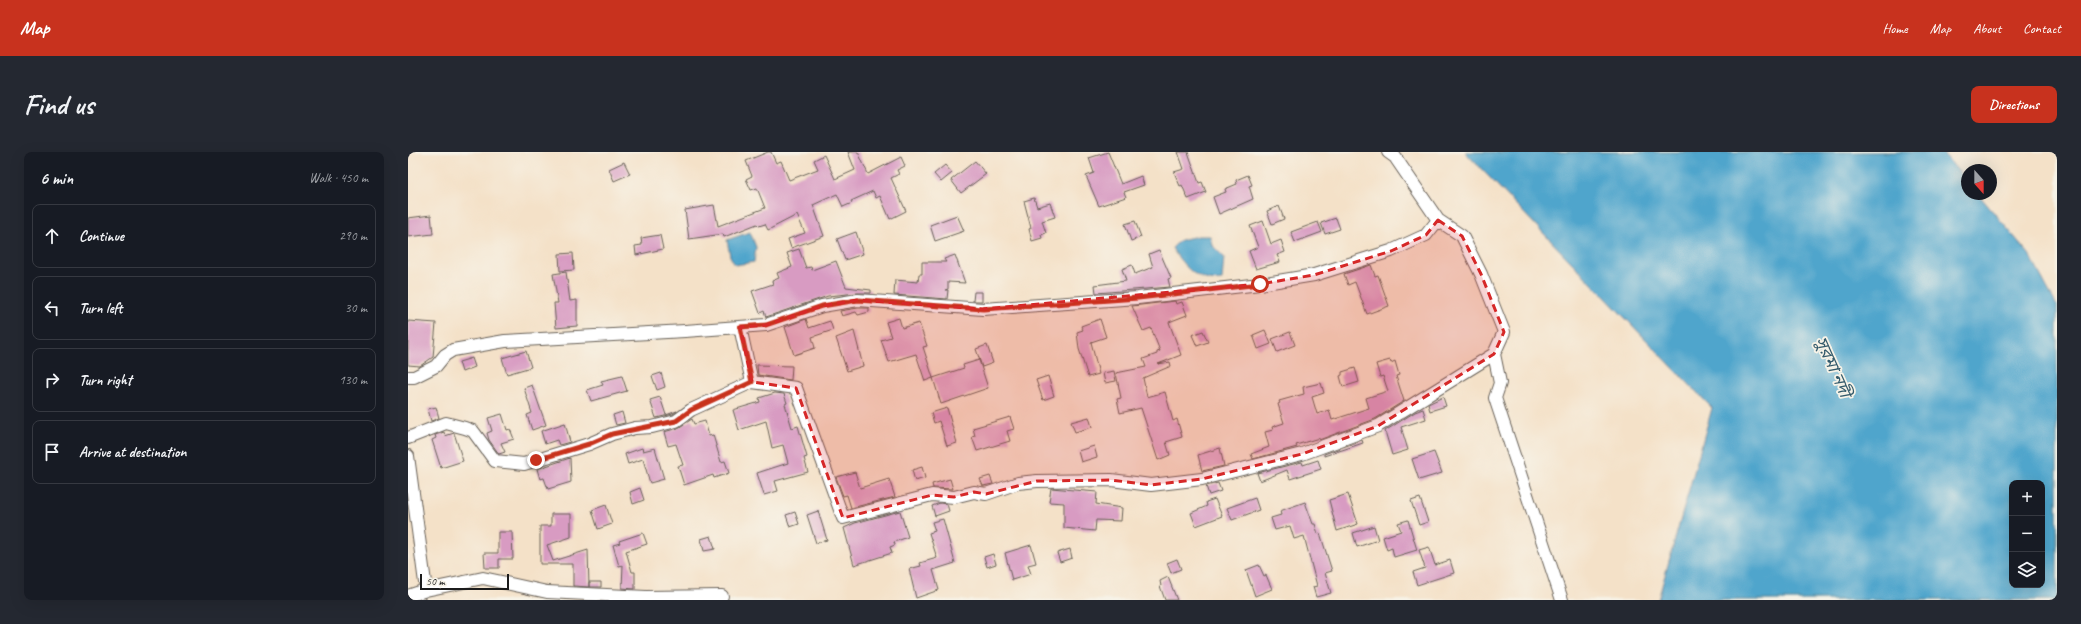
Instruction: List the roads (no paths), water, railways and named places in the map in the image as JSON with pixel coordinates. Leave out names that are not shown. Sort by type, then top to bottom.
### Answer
[{"type":"street","points":[[408,438],[446,424],[452,425],[473,432],[495,462],[524,464],[589,444],[612,434],[676,421],[691,410],[752,382],[796,388],[843,518],[932,495],[954,497],[974,492],[986,494],[1018,483],[1037,481],[1111,480],[1151,485],[1202,479],[1302,454],[1378,426],[1494,354],[1504,332],[1481,274],[1462,236],[1438,220],[1395,156],[1388,152]]},
{"type":"street","points":[[408,377],[414,377],[436,366],[445,355],[453,350],[505,341],[766,325],[822,306],[858,300],[983,309],[1138,298],[1260,284],[1314,275],[1391,252],[1426,235],[1438,220]]},
{"type":"street","points":[[740,327],[752,382]]},
{"type":"street","points":[[1494,354],[1500,383],[1495,398],[1562,600]]},
{"type":"street","points":[[408,456],[426,590]]},
{"type":"street","points":[[408,596],[426,590],[483,578],[547,592],[647,598],[722,596]]},
{"type":"water","name":"সুরমা নদী","points":[[1465,152],[1942,152],[1961,174],[1961,200],[1983,200],[2029,254],[2057,306],[2057,600],[1658,600],[1712,408]]},
{"type":"water","points":[[750,232],[756,247],[754,262],[735,265],[730,256],[727,240]]},
{"type":"water","points":[[1198,236],[1210,236],[1212,245],[1224,257],[1222,280],[1214,281],[1206,279],[1192,272],[1181,261],[1172,248],[1180,240]]}]
